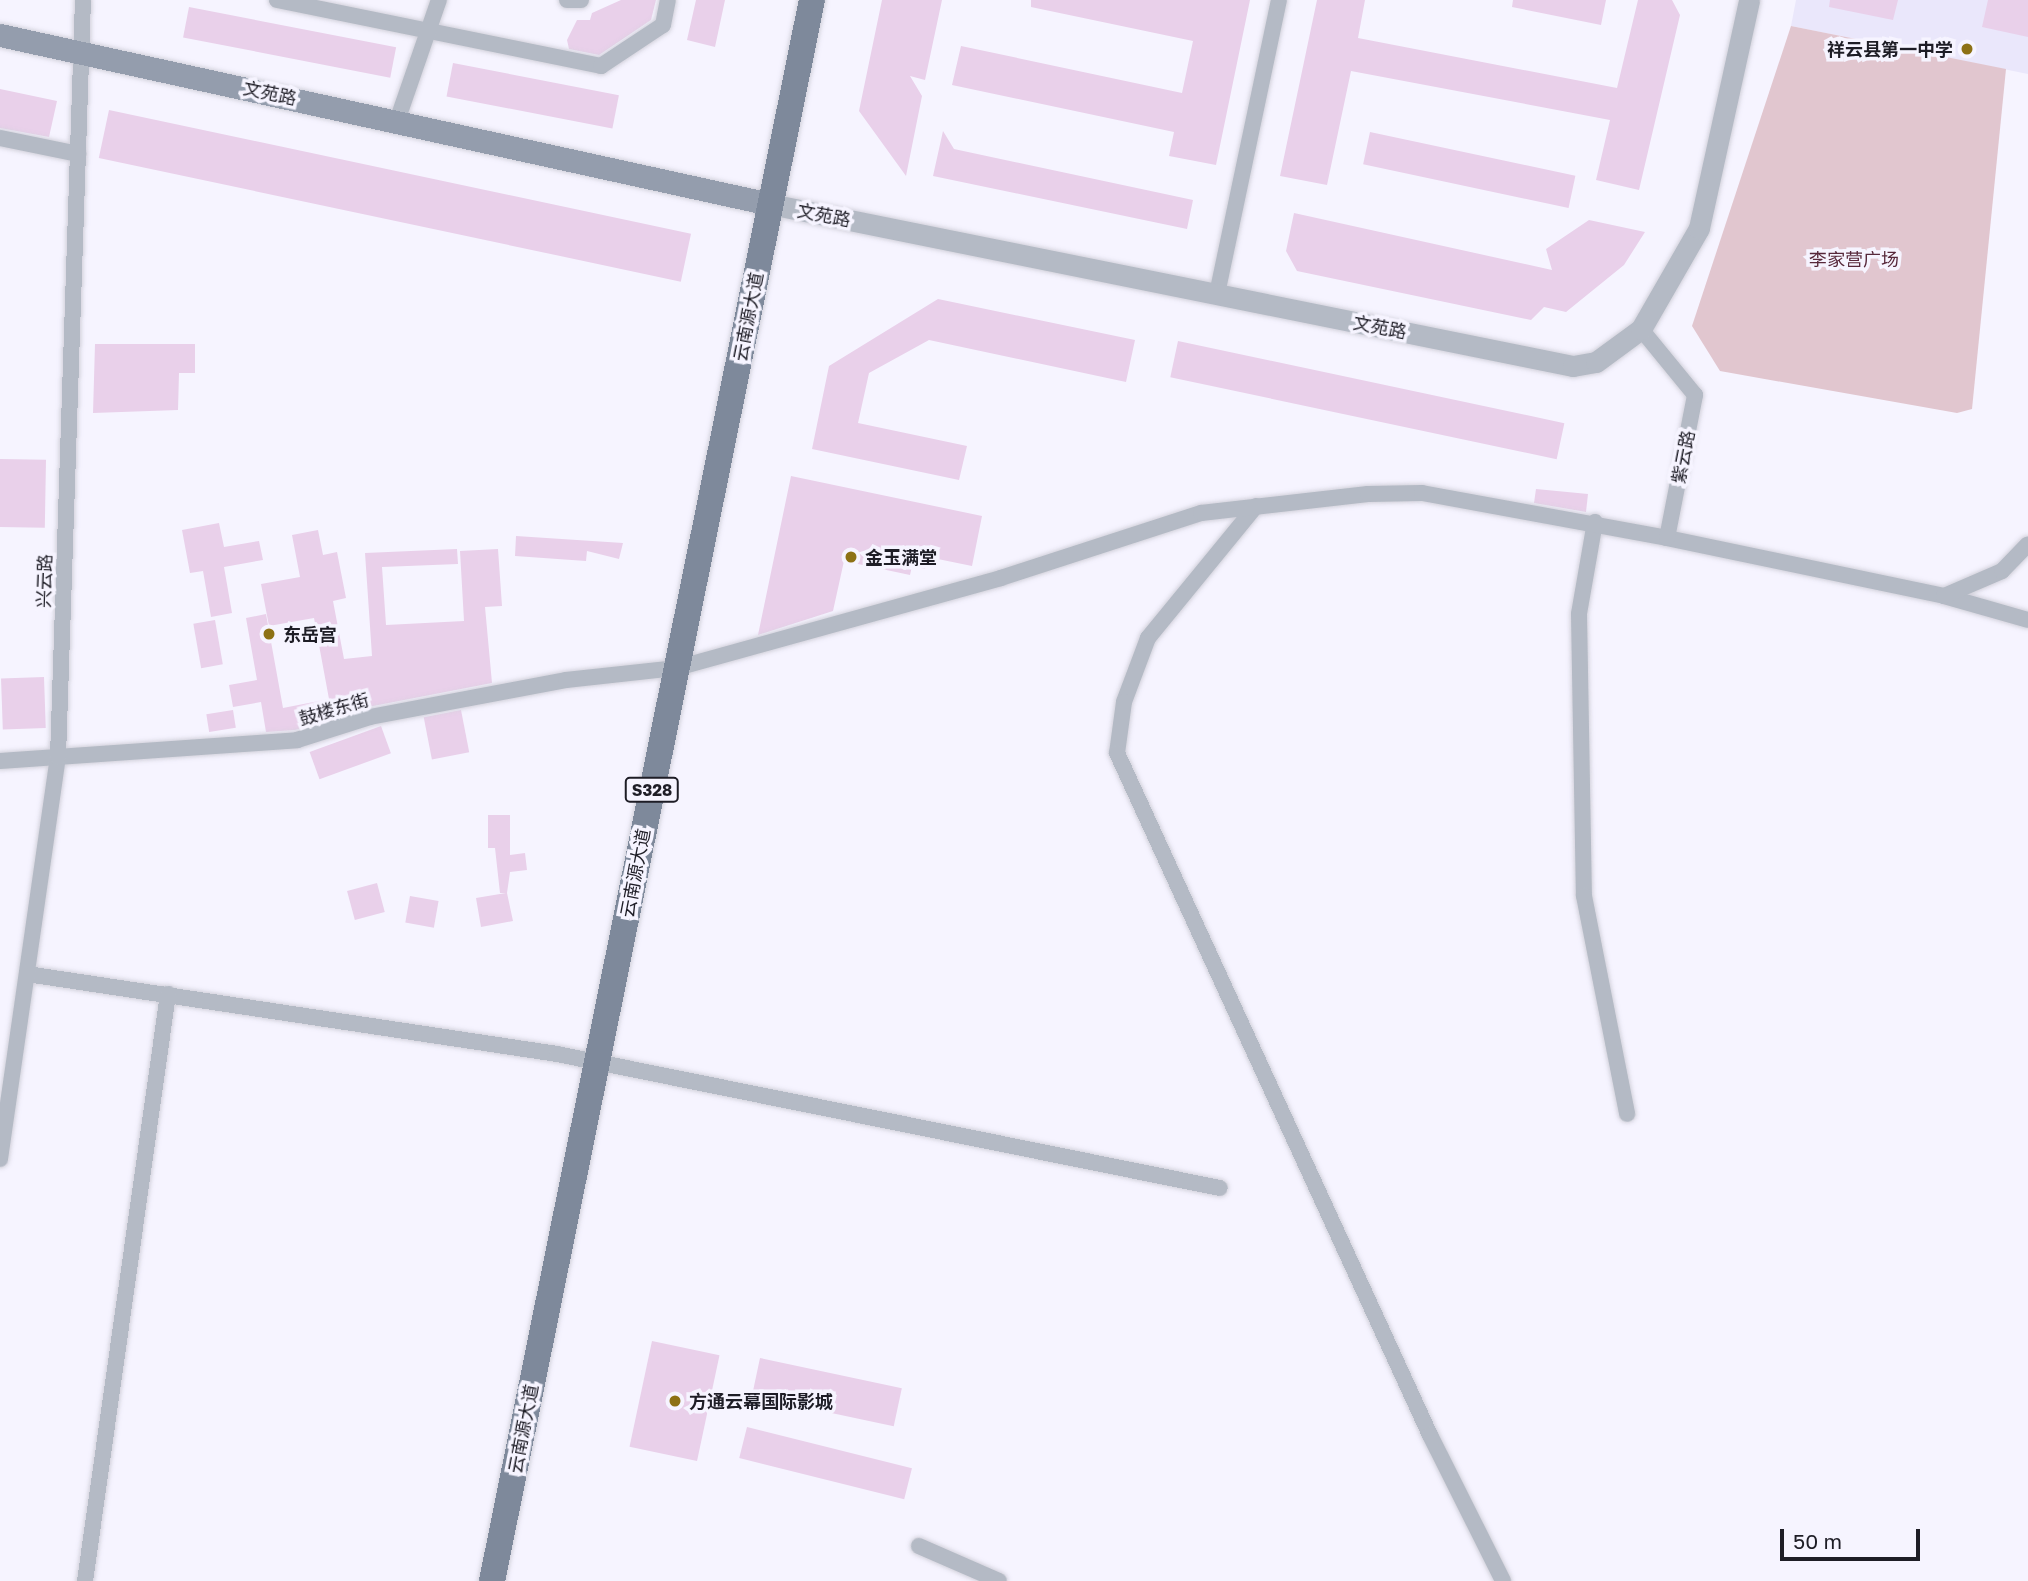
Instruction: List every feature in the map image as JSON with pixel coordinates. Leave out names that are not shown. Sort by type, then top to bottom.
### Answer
[{"type":"main road","name":"云南源大道","points":[[492,1581],[812,0]]},
{"type":"main road","name":"文苑路","points":[[0,35],[770,204]]},
{"type":"street","name":"兴云路","points":[[0,1159],[58,757],[83,0]]},
{"type":"street","points":[[277,0],[601,66],[663,25],[668,0]]},
{"type":"street","points":[[397,121],[432,32],[439,0]]},
{"type":"street","points":[[567,0],[581,0]]},
{"type":"street","points":[[1217,295],[1279,0]]},
{"type":"street","points":[[1641,329],[1699,228],[1749,0]]},
{"type":"street","points":[[0,138],[78,154]]},
{"type":"street","name":"文苑路","points":[[770,204],[1573,366],[1596,362],[1641,329]]},
{"type":"street","name":"紫云路","points":[[1641,329],[1695,395],[1667,538]]},
{"type":"street","points":[[1503,1581],[1424,1423],[1117,753],[1124,702],[1148,638],[1256,506],[1368,494],[1422,493],[1595,522],[1944,596],[2028,620]]},
{"type":"street","name":"鼓楼东街","points":[[0,761],[297,740],[370,717],[566,680],[677,668],[1001,578],[1169,521],[1256,506]]},
{"type":"street","points":[[1595,522],[1578,614],[1584,896],[1627,1114]]},
{"type":"street","points":[[1944,596],[2002,571],[2028,544]]},
{"type":"street","points":[[27,974],[597,1062],[1220,1188]]},
{"type":"street","points":[[85,1581],[168,994]]},
{"type":"street","points":[[919,1546],[999,1581]]},
{"type":"shaded area","name":"祥云县第一中学","points":[[1796,0],[2028,0],[2028,74],[1791,26]]},
{"type":"green space","name":"李家营广场","points":[[1791,26],[2006,69],[1972,409],[1957,413],[1720,371],[1692,326]]},
{"type":"building","points":[[621,0],[656,0],[651,20],[599,55],[569,49],[567,40],[577,20],[590,20],[592,13]]},
{"type":"building","points":[[696,0],[725,0],[715,47],[687,40]]},
{"type":"building","points":[[882,0],[942,0],[925,80],[910,76],[922,96],[906,176],[859,111]]},
{"type":"building","points":[[1031,0],[1250,0],[1216,165],[1169,156],[1174,132],[952,85],[961,46],[1182,93],[1193,41],[1031,7]]},
{"type":"building","points":[[1317,0],[1365,0],[1358,38],[1617,88],[1638,0],[1672,0],[1680,15],[1639,190],[1596,180],[1610,120],[1351,71],[1327,185],[1280,176]]},
{"type":"building","points":[[1513,0],[1606,0],[1601,25],[1512,7]]},
{"type":"building","points":[[1830,0],[1898,0],[1893,20],[1829,7]]},
{"type":"building","points":[[1988,0],[2028,0],[2028,37],[1982,27]]},
{"type":"building","points":[[189,7],[396,47],[390,78],[183,37]]},
{"type":"building","points":[[453,63],[619,95],[612,129],[447,96]]},
{"type":"building","points":[[0,89],[57,101],[49,137],[0,128]]},
{"type":"building","points":[[109,110],[691,234],[681,282],[99,158]]},
{"type":"building","points":[[943,131],[954,149],[1193,200],[1187,229],[933,176]]},
{"type":"building","points":[[1370,132],[1575,176],[1569,208],[1363,164]]},
{"type":"building","points":[[1294,213],[1552,270],[1546,249],[1589,220],[1645,232],[1624,265],[1566,312],[1544,307],[1531,320],[1297,271],[1286,251]]},
{"type":"building","points":[[938,299],[1135,340],[1126,382],[929,340],[869,373],[858,423],[967,446],[959,480],[812,449],[829,366]]},
{"type":"building","points":[[1178,341],[1564,423],[1557,459],[1170,377]]},
{"type":"building","points":[[95,344],[195,344],[195,373],[179,373],[178,410],[93,413]]},
{"type":"building","points":[[0,459],[46,460],[45,528],[0,527]]},
{"type":"building","name":"金玉满堂","points":[[791,476],[982,516],[972,566],[928,557],[925,569],[912,566],[910,575],[844,561],[833,611],[758,635]]},
{"type":"building","points":[[1536,489],[1588,494],[1586,512],[1534,503]]},
{"type":"building","points":[[219,523],[224,547],[259,541],[263,560],[224,567],[232,613],[211,617],[203,571],[190,573],[182,530]]},
{"type":"building","points":[[318,530],[323,555],[337,552],[346,598],[333,601],[344,659],[372,656],[365,553],[457,549],[458,564],[382,567],[386,625],[464,621],[460,551],[498,549],[502,606],[485,607],[492,683],[368,707],[295,730],[266,732],[261,702],[233,707],[229,685],[257,680],[246,618],[266,614],[283,708],[329,699],[314,618],[269,626],[261,584],[300,577],[292,535]]},
{"type":"building","points":[[516,536],[623,543],[619,559],[587,551],[586,561],[515,556]]},
{"type":"building","points":[[215,620],[223,664],[201,668],[193,624]]},
{"type":"building","points":[[44,677],[46,728],[3,729],[1,679]]},
{"type":"building","points":[[233,710],[236,728],[209,732],[206,714]]},
{"type":"building","points":[[461,710],[469,752],[432,759],[424,717]]},
{"type":"building","points":[[381,726],[391,753],[320,779],[310,752]]},
{"type":"building","points":[[488,815],[510,815],[510,855],[525,853],[527,870],[510,872],[507,893],[513,921],[481,927],[476,898],[506,893],[500,893],[495,848],[488,848]]},
{"type":"building","points":[[377,883],[385,912],[355,920],[347,891]]},
{"type":"building","points":[[410,896],[439,901],[434,928],[405,923]]},
{"type":"building","name":"方通云幕国际影城","points":[[652,1341],[719,1355],[697,1461],[630,1447]]},
{"type":"building","points":[[760,1358],[902,1388],[894,1426],[752,1396]]},
{"type":"building","points":[[747,1427],[912,1468],[904,1499],[739,1458]]},
{"type":"place","name":"祥云县第一中学","points":[[1967,49]]},
{"type":"place","name":"金玉满堂","points":[[851,557]]},
{"type":"place","name":"东岳宫","points":[[269,634]]},
{"type":"place","name":"方通云幕国际影城","points":[[675,1401]]}]
